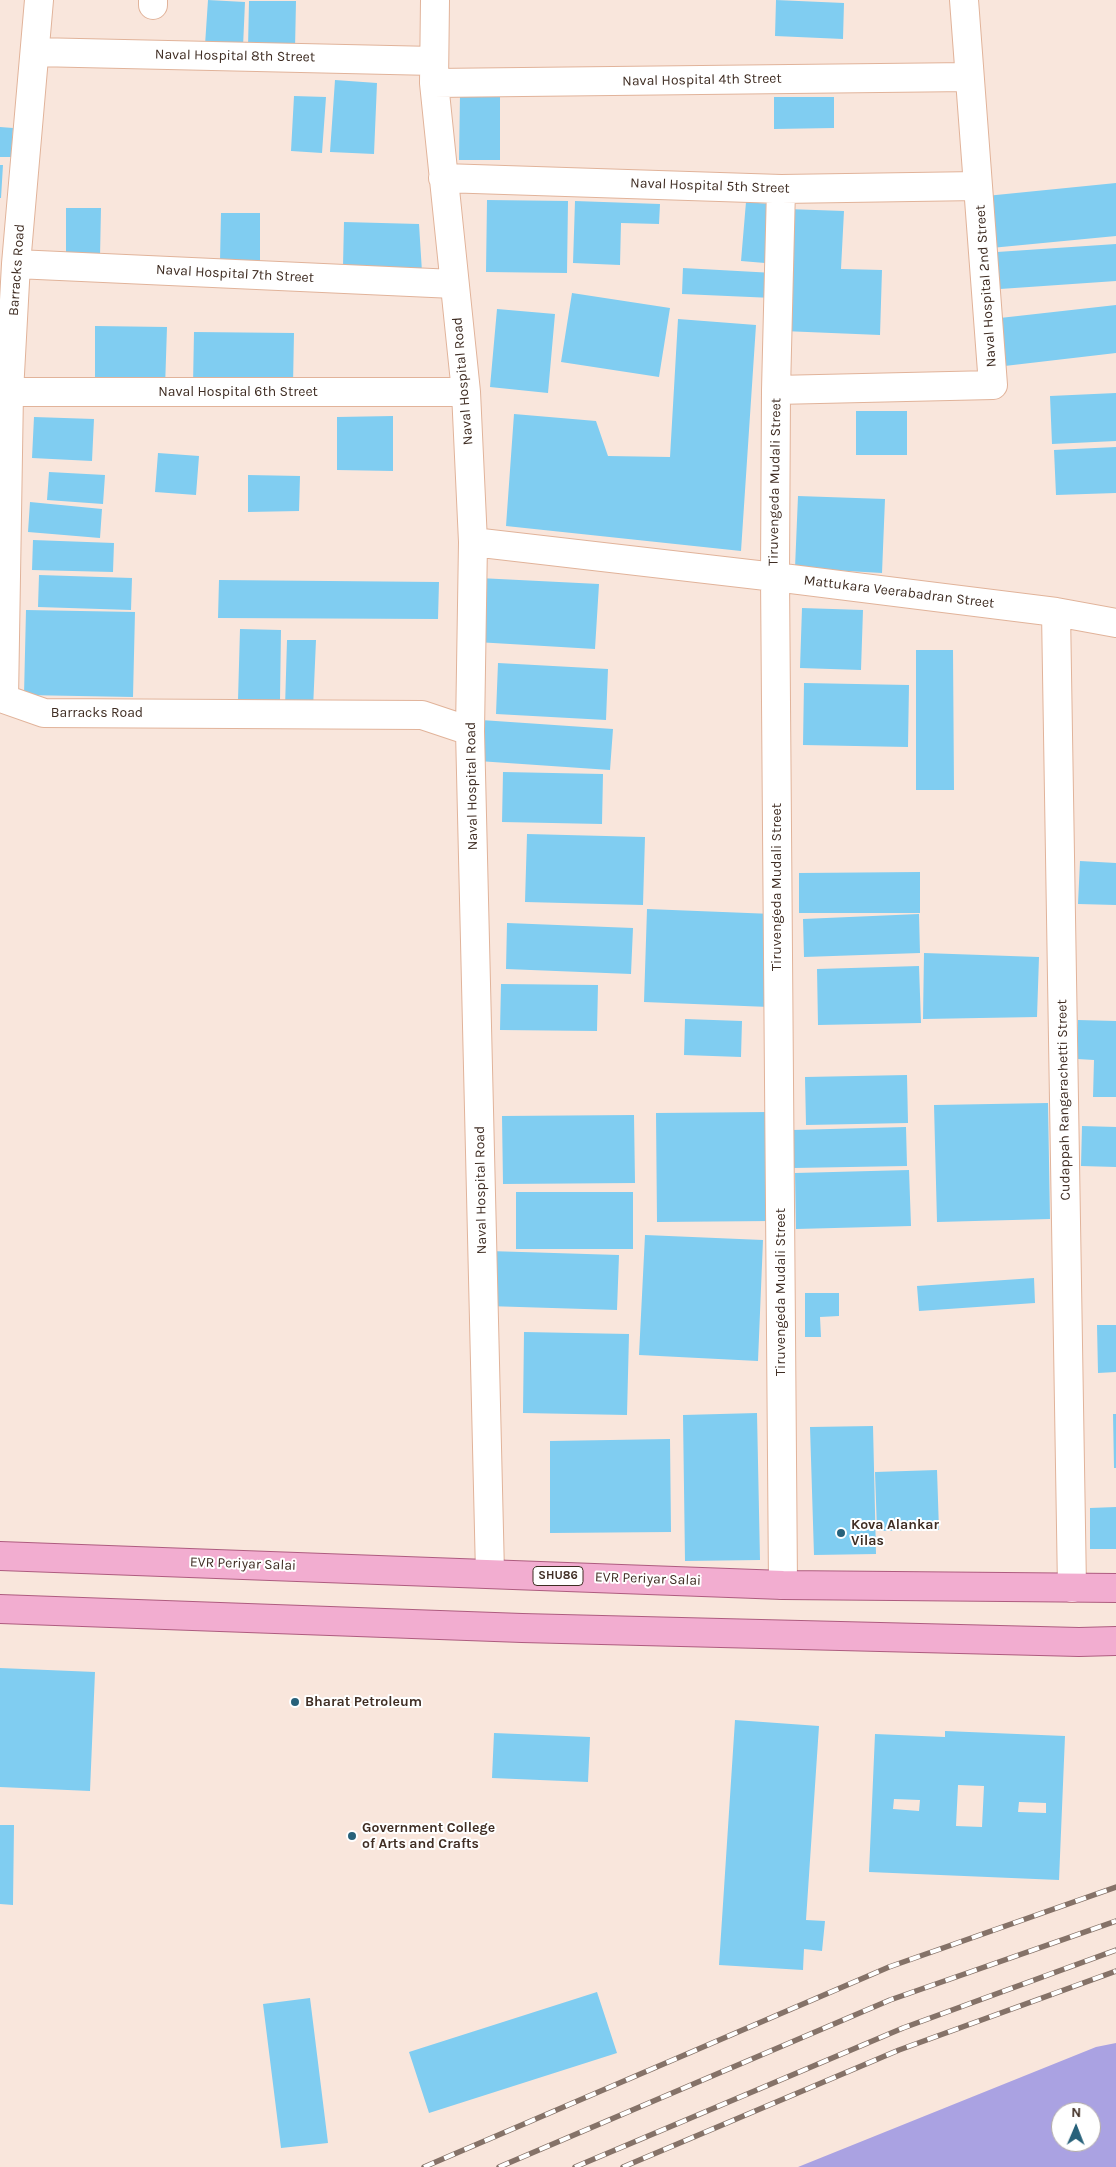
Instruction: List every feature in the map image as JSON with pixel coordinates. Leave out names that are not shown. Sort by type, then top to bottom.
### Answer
[{"type":"main road","name":"EVR Periyar Salai","points":[[0,1556],[783,1585],[1116,1588]]},
{"type":"main road","points":[[0,1609],[522,1628],[1116,1642]]},
{"type":"street","name":"Barracks Road","points":[[39,0],[5,392],[4,699],[44,713],[422,715],[470,731]]},
{"type":"street","name":"Naval Hospital Road","points":[[435,0],[434,72],[443,178],[466,392],[473,542],[470,731],[490,1573]]},
{"type":"street","name":"Naval Hospital 2nd Street","points":[[776,390],[993,385],[964,0]]},
{"type":"street","name":"Naval Hospital 8th Street","points":[[35,52],[434,72]]},
{"type":"street","name":"Naval Hospital 4th Street","points":[[434,72],[969,77]]},
{"type":"street","name":"Naval Hospital 5th Street","points":[[443,178],[781,189],[978,186]]},
{"type":"street","name":"Tiruvengeda Mudali Street","points":[[781,189],[776,390],[775,577],[783,1585]]},
{"type":"street","name":"Naval Hospital 7th Street","points":[[16,264],[454,284]]},
{"type":"street","name":"Naval Hospital 6th Street","points":[[5,392],[466,392]]},
{"type":"street","name":"Mattukara Veerabadran Street","points":[[473,542],[1056,612],[1116,623]]},
{"type":"street","name":"Cudappah Rangarachetti Street","points":[[1056,612],[1072,1588]]},
{"type":"shaded area","points":[[1116,2043],[1116,2167],[798,2167],[1096,2047]]},
{"type":"building","points":[[208,0],[245,2],[243,47],[205,45]]},
{"type":"building","points":[[776,0],[844,3],[843,39],[775,36]]},
{"type":"building","points":[[249,1],[296,1],[295,49],[248,48]]},
{"type":"building","points":[[335,80],[377,83],[374,154],[330,152]]},
{"type":"building","points":[[460,94],[500,94],[500,160],[459,160]]},
{"type":"building","points":[[294,96],[326,97],[322,153],[291,151]]},
{"type":"building","points":[[774,97],[834,97],[834,128],[774,129]]},
{"type":"building","points":[[0,127],[13,128],[11,157],[0,157]]},
{"type":"building","points":[[0,165],[3,165],[1,198],[0,198]]},
{"type":"building","points":[[1116,183],[1116,236],[991,248],[986,196]]},
{"type":"building","points":[[487,200],[568,201],[567,273],[486,272]]},
{"type":"building","points":[[575,201],[660,204],[659,224],[621,223],[620,265],[573,263]]},
{"type":"building","points":[[746,202],[770,204],[765,263],[741,261]]},
{"type":"building","points":[[66,208],[101,208],[100,257],[66,257]]},
{"type":"building","points":[[787,209],[844,211],[841,269],[882,270],[880,335],[783,331]]},
{"type":"building","points":[[221,213],[260,213],[260,262],[220,261]]},
{"type":"building","points":[[344,222],[419,224],[422,272],[343,266]]},
{"type":"building","points":[[1116,244],[1116,281],[1000,289],[997,252]]},
{"type":"building","points":[[683,268],[774,273],[773,298],[682,294]]},
{"type":"building","points":[[572,293],[670,308],[659,377],[561,362]]},
{"type":"building","points":[[1116,305],[1116,353],[996,367],[991,319]]},
{"type":"building","points":[[497,309],[555,314],[548,393],[490,387]]},
{"type":"building","points":[[678,319],[756,325],[741,551],[506,526],[514,414],[596,421],[608,456],[670,457]]},
{"type":"building","points":[[95,326],[167,327],[165,388],[95,387]]},
{"type":"building","points":[[194,332],[294,333],[293,385],[193,385]]},
{"type":"building","points":[[1116,393],[1116,441],[1052,444],[1050,396]]},
{"type":"building","points":[[856,411],[907,411],[907,455],[856,455]]},
{"type":"building","points":[[393,416],[393,471],[337,470],[337,417]]},
{"type":"building","points":[[34,417],[94,419],[92,461],[32,458]]},
{"type":"building","points":[[1116,447],[1116,493],[1056,495],[1054,450]]},
{"type":"building","points":[[158,453],[199,456],[196,495],[155,492]]},
{"type":"building","points":[[49,472],[105,475],[103,504],[47,500]]},
{"type":"building","points":[[248,475],[300,476],[299,511],[248,512]]},
{"type":"building","points":[[798,496],[885,499],[882,573],[795,568]]},
{"type":"building","points":[[30,502],[102,509],[100,538],[28,532]]},
{"type":"building","points":[[33,540],[114,543],[113,572],[32,570]]},
{"type":"building","points":[[39,575],[132,578],[131,610],[38,607]]},
{"type":"building","points":[[479,578],[599,584],[595,649],[476,642]]},
{"type":"building","points":[[219,580],[439,582],[438,619],[218,618]]},
{"type":"building","points":[[802,608],[863,610],[861,670],[800,668]]},
{"type":"building","points":[[26,610],[135,612],[133,697],[24,695]]},
{"type":"building","points":[[240,629],[281,630],[280,700],[238,700]]},
{"type":"building","points":[[287,640],[316,640],[313,709],[285,708]]},
{"type":"building","points":[[916,650],[953,650],[954,790],[916,790]]},
{"type":"building","points":[[498,663],[608,669],[606,720],[496,714]]},
{"type":"building","points":[[804,683],[909,685],[908,747],[803,745]]},
{"type":"building","points":[[481,720],[613,729],[610,770],[478,761]]},
{"type":"building","points":[[503,772],[603,774],[602,824],[502,822]]},
{"type":"building","points":[[527,834],[645,837],[643,905],[525,902]]},
{"type":"building","points":[[1080,861],[1116,863],[1116,905],[1078,904]]},
{"type":"building","points":[[920,872],[920,913],[799,913],[799,873]]},
{"type":"building","points":[[647,909],[773,914],[769,1007],[644,1002]]},
{"type":"building","points":[[919,914],[920,953],[804,957],[803,919]]},
{"type":"building","points":[[507,923],[633,928],[631,974],[506,969]]},
{"type":"building","points":[[924,953],[1039,957],[1037,1017],[923,1019]]},
{"type":"building","points":[[919,966],[921,1023],[818,1025],[817,969]]},
{"type":"building","points":[[501,984],[598,985],[597,1031],[500,1030]]},
{"type":"building","points":[[685,1019],[742,1021],[741,1057],[684,1055]]},
{"type":"building","points":[[1078,1020],[1116,1021],[1116,1097],[1093,1097],[1094,1060],[1077,1059]]},
{"type":"building","points":[[907,1075],[908,1123],[806,1125],[805,1077]]},
{"type":"building","points":[[1048,1103],[1050,1219],[937,1222],[934,1105]]},
{"type":"building","points":[[770,1112],[771,1221],[657,1222],[656,1113]]},
{"type":"building","points":[[634,1115],[635,1183],[503,1184],[502,1116]]},
{"type":"building","points":[[1082,1126],[1116,1127],[1116,1167],[1081,1166]]},
{"type":"building","points":[[906,1127],[907,1166],[793,1168],[792,1130]]},
{"type":"building","points":[[909,1170],[911,1226],[796,1229],[795,1173]]},
{"type":"building","points":[[516,1192],[633,1192],[633,1249],[516,1249]]},
{"type":"building","points":[[645,1235],[763,1240],[758,1361],[639,1355]]},
{"type":"building","points":[[489,1251],[619,1255],[617,1310],[487,1306]]},
{"type":"building","points":[[1034,1278],[1035,1303],[919,1311],[917,1286]]},
{"type":"building","points":[[805,1293],[839,1293],[839,1316],[820,1317],[821,1337],[805,1337]]},
{"type":"building","points":[[1097,1325],[1116,1325],[1116,1372],[1098,1373]]},
{"type":"building","points":[[524,1332],[629,1334],[627,1415],[523,1413]]},
{"type":"building","points":[[757,1413],[760,1560],[685,1561],[683,1415]]},
{"type":"building","points":[[1113,1414],[1116,1414],[1116,1468],[1114,1468]]},
{"type":"building","points":[[873,1426],[876,1554],[814,1555],[810,1427]]},
{"type":"building","points":[[670,1439],[671,1532],[550,1533],[550,1441]]},
{"type":"building","points":[[937,1470],[939,1530],[877,1531],[875,1472]]},
{"type":"building","points":[[1116,1507],[1116,1549],[1090,1549],[1090,1508]]},
{"type":"building","points":[[0,1668],[95,1672],[90,1791],[0,1787]]},
{"type":"building","points":[[735,1720],[819,1726],[806,1920],[825,1921],[822,1951],[804,1949],[803,1970],[719,1965]]},
{"type":"building","points":[[945,1731],[1065,1736],[1059,1880],[869,1872],[875,1734],[945,1737]],"holes":[[[958,1785],[984,1786],[982,1827],[956,1826]],[[894,1799],[920,1800],[919,1811],[893,1809]],[[1019,1802],[1046,1803],[1046,1813],[1018,1812]]]},
{"type":"building","points":[[494,1733],[590,1737],[588,1782],[492,1778]]},
{"type":"building","points":[[0,1825],[14,1825],[13,1905],[0,1904]]},
{"type":"building","points":[[597,1992],[617,2053],[429,2113],[409,2052]]},
{"type":"building","points":[[310,1998],[328,2143],[281,2148],[263,2004]]},
{"type":"railway","points":[[424,2167],[889,1967],[1116,1887]]},
{"type":"railway","points":[[499,2167],[890,2000],[1116,1921]]},
{"type":"railway","points":[[575,2167],[903,2028],[1116,1950]]},
{"type":"railway","points":[[623,2167],[899,2050],[1116,1971]]},
{"type":"place","name":"Kova Alankar Vilas","points":[[841,1533]]},
{"type":"place","name":"Bharat Petroleum","points":[[295,1702]]},
{"type":"place","name":"Government College of Arts and Crafts","points":[[352,1836]]}]
